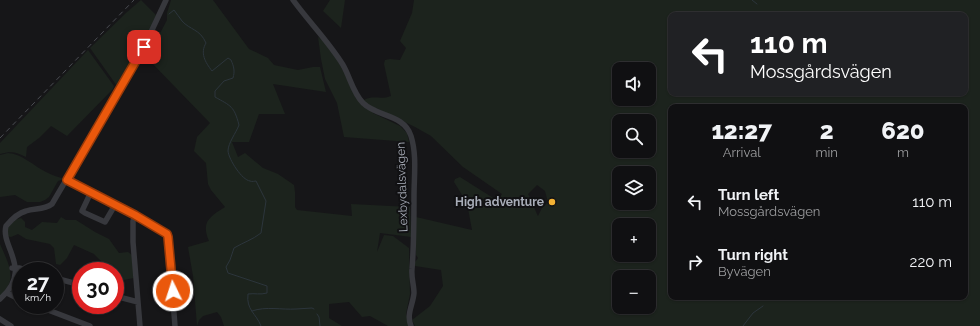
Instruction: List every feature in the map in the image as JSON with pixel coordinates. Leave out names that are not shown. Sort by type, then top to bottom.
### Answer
[{"type":"street","points":[[12,268],[2,241],[1,231],[8,223],[24,211],[43,209],[52,204],[144,47],[166,0]]},
{"type":"street","name":"Lexbydalsvägen","points":[[293,0],[335,54],[347,73],[361,101],[370,108],[402,123],[408,128],[411,135],[414,146],[414,250],[412,270],[414,292],[409,319],[411,326]]},
{"type":"street","points":[[67,180],[164,230],[168,237],[175,326]]},
{"type":"street","points":[[91,192],[82,211],[85,213],[105,222],[115,205]]},
{"type":"street","points":[[135,215],[133,220],[140,326]]},
{"type":"street","points":[[0,299],[7,293],[12,282]]},
{"type":"street","points":[[7,293],[12,296]]},
{"type":"street","points":[[124,298],[138,302]]},
{"type":"street","points":[[59,314],[90,326]]},
{"type":"street","points":[[0,319],[10,326]]},
{"type":"shaded area","points":[[141,0],[156,15],[146,39],[119,87],[90,48]]},
{"type":"shaded area","points":[[171,0],[213,0],[249,49],[268,58],[274,65],[298,70],[320,67],[326,92],[273,84],[285,114],[259,114],[249,142],[232,142],[238,157],[245,153],[263,168],[278,174],[294,185],[295,207],[297,210],[352,216],[351,204],[410,207],[411,237],[380,233],[377,252],[384,235],[393,236],[409,248],[410,294],[406,314],[410,326],[388,326],[370,316],[362,317],[349,302],[329,304],[329,318],[342,326],[224,326],[221,317],[217,312],[203,316],[199,320],[197,326],[193,276],[188,247],[209,241],[206,225],[211,217],[225,207],[208,184],[206,163],[194,151],[197,137],[210,123],[147,58],[167,20],[167,13]]},
{"type":"shaded area","points":[[330,0],[345,0],[341,28],[323,11]]},
{"type":"shaded area","points":[[414,0],[980,0],[980,326],[415,326],[412,320],[430,306],[443,286],[441,270],[415,266],[415,262],[418,258],[416,255],[416,217],[472,230],[467,203],[454,182],[455,179],[460,177],[498,201],[502,194],[463,167],[431,136],[376,108],[373,113],[400,126],[407,133],[409,142],[344,137],[337,103],[325,79],[318,37],[335,56],[356,98],[364,100],[391,96],[384,64],[385,60],[400,60],[406,48],[400,41],[412,13]],"holes":[[[537,185],[545,191],[548,202],[542,208],[538,216],[528,194]]]},
{"type":"shaded area","points":[[88,50],[114,86],[113,89],[67,136],[51,126],[27,147],[26,157],[14,152],[0,154],[0,143]]},
{"type":"shaded area","points":[[8,153],[28,161],[41,170],[64,179],[58,181],[49,197],[40,202],[27,202],[15,195],[0,197],[0,155]]},
{"type":"shaded area","points":[[61,217],[66,220],[76,220],[109,239],[119,253],[128,252],[132,255],[134,278],[124,280],[124,262],[101,262],[94,254],[74,245],[63,262],[56,262],[54,248],[50,244],[26,239],[18,234],[11,237],[4,235],[12,222],[21,218],[25,222],[25,227],[32,230],[42,222],[57,223]]},
{"type":"shaded area","points":[[0,244],[9,264],[10,277],[6,290],[0,296]]},
{"type":"waterway","points":[[752,0],[757,4]]},
{"type":"waterway","points":[[169,14],[174,10],[182,21],[204,38],[206,43],[203,54],[212,71],[228,58],[231,60],[233,65],[233,78],[224,81],[215,91],[215,97],[231,107],[239,125],[229,145],[228,151],[236,169],[247,180],[256,181],[266,201],[261,233],[234,248],[226,267],[228,273],[267,286],[267,293],[248,294],[248,304],[261,326]]},
{"type":"waterway","points":[[743,326],[753,313],[763,306]]},
{"type":"waterway","points":[[252,311],[268,308],[314,309]]},
{"type":"waterway","points":[[317,314],[319,317],[320,326]]},
{"type":"railway","points":[[0,138],[134,0]]},
{"type":"place","name":"High adventure","points":[[552,202]]},
{"type":"route","points":[[144,47],[67,180],[164,230],[168,237],[173,291]]}]
